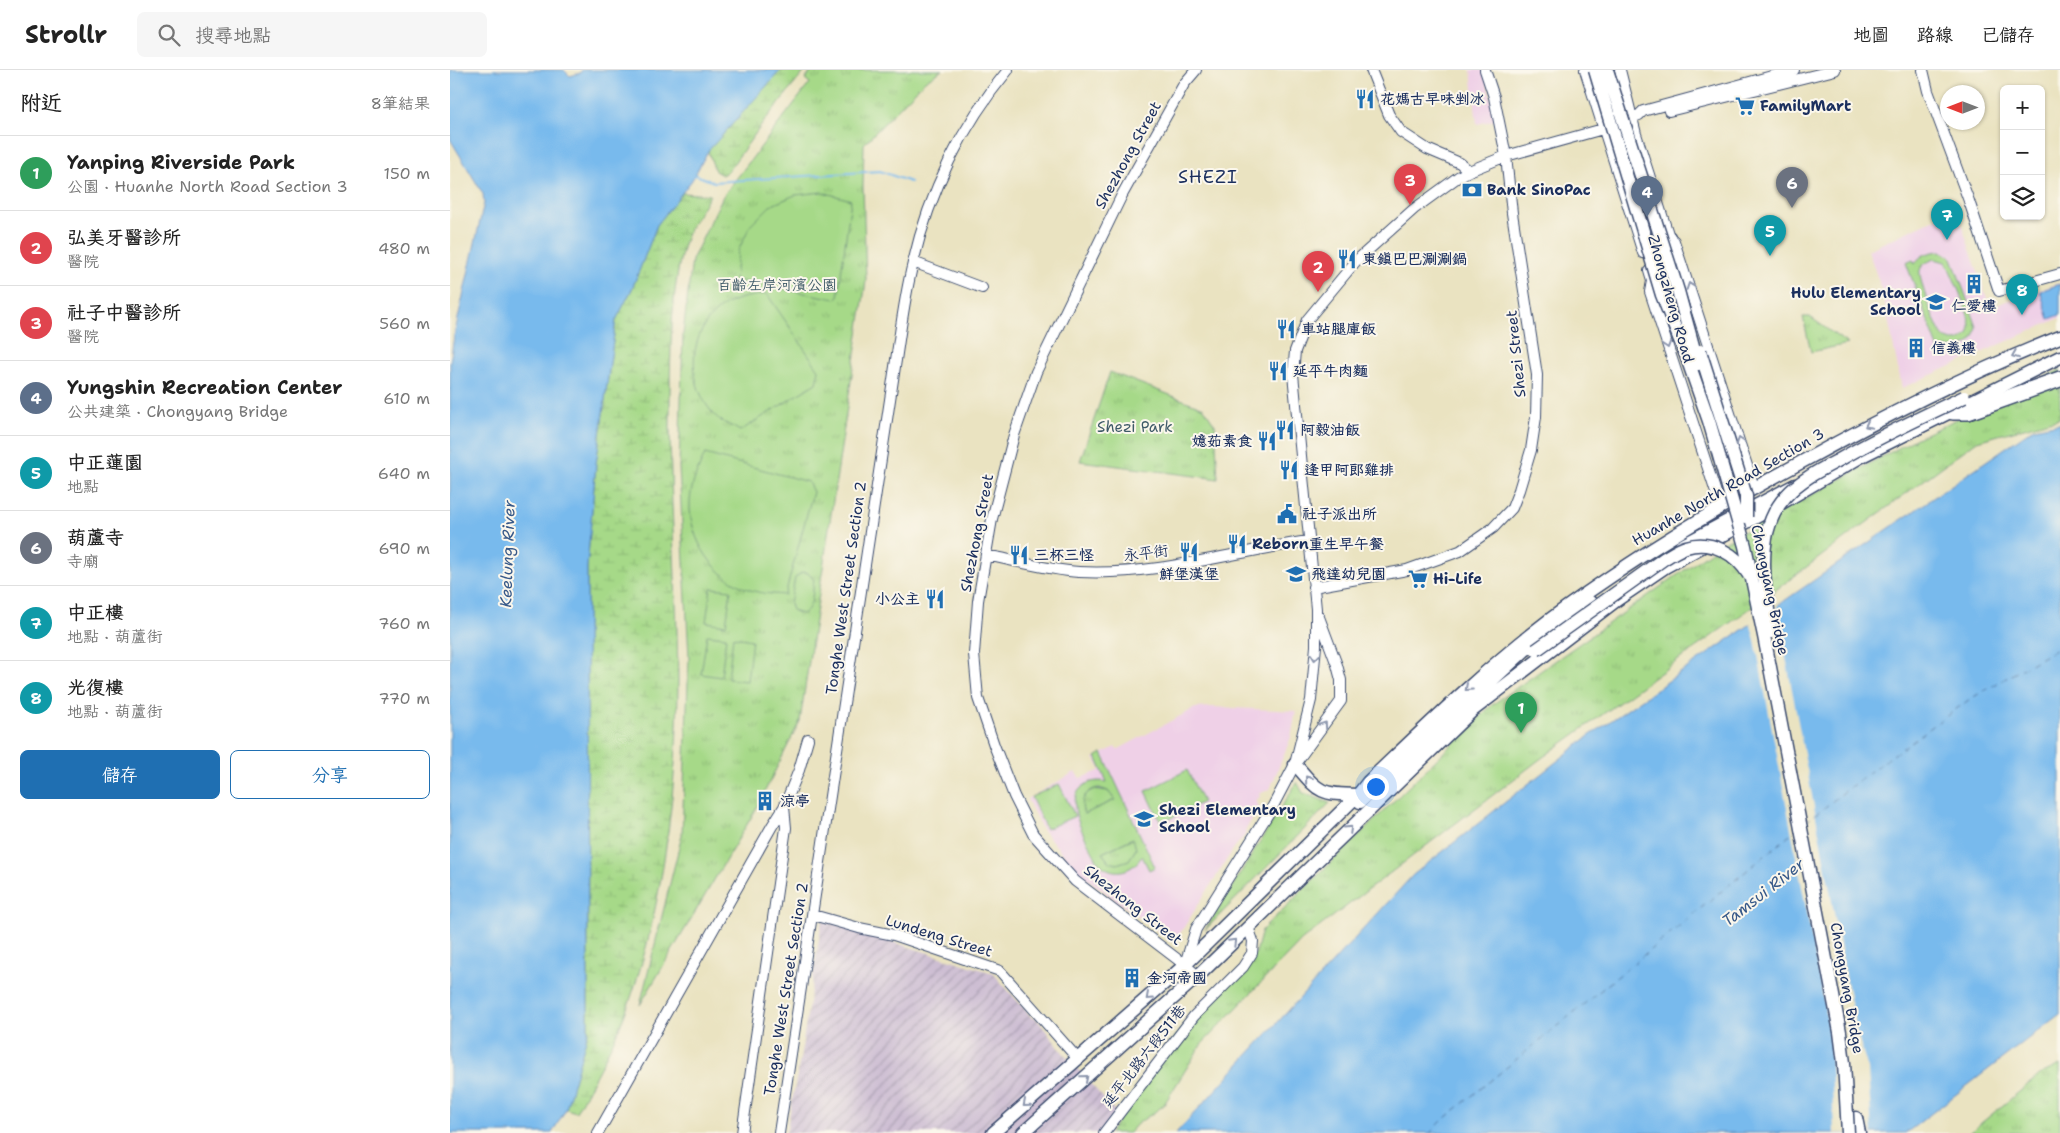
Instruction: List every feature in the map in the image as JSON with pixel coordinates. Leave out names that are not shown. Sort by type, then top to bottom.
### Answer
[{"type":"highway","points":[[1953,412],[1968,412],[2056,380]]},
{"type":"main road","name":"Chongyang Bridge","points":[[1595,70],[1662,295],[1706,411],[1758,565],[1847,1030],[1858,1133]]},
{"type":"main road","name":"Chongyang Bridge","points":[[1608,70],[1632,119],[1628,133],[1675,282],[1742,518],[1840,1032],[1844,1063],[1848,1133]]},
{"type":"main road","points":[[1632,119],[1624,135],[1631,166],[1739,501]]},
{"type":"main road","points":[[1619,148],[1631,166]]},
{"type":"main road","points":[[1669,238],[1669,244],[1678,271],[1678,280],[1746,496],[1742,518]]},
{"type":"main road","points":[[1655,286],[1664,304],[1726,498],[1742,518]]},
{"type":"main road","name":"Huanhe North Road Section 3","points":[[993,1133],[1185,964],[1358,795],[1368,782],[1446,708],[1548,621],[1658,544],[1721,508],[1739,501],[1754,487],[1904,406],[2000,361],[2060,337]]},
{"type":"main road","points":[[1771,634],[1764,569],[1765,549],[1767,533],[1774,515],[1785,497],[1814,473],[1879,437],[2037,362],[2057,359]]},
{"type":"main road","points":[[1023,1133],[1198,976],[1449,732],[1504,685],[1618,599],[1665,567],[1778,505],[1860,457],[2057,359]]},
{"type":"main road","points":[[1618,599],[1628,587],[1680,547],[1762,502],[1842,462],[1860,457]]},
{"type":"main road","points":[[1198,976],[1200,961],[1205,951],[1366,796],[1524,651],[1647,560],[1739,501],[1778,505]]},
{"type":"main road","points":[[1504,685],[1517,667],[1536,650],[1665,558],[1686,546],[1706,545],[1720,548],[1743,566],[1753,582]]},
{"type":"main road","points":[[1295,764],[1314,786],[1321,790],[1330,793],[1358,795]]},
{"type":"street","name":"Tonghe West Street Section 2","points":[[779,1133],[896,360],[913,262],[925,221],[951,157],[984,100],[1008,70]]},
{"type":"street","name":"Shezhong Street","points":[[1196,70],[1184,84],[1121,197],[1036,372],[1014,435],[997,498],[978,601],[974,654],[978,698],[997,754],[1032,834],[1075,881],[1185,964],[1198,976]]},
{"type":"street","points":[[1371,70],[1389,115],[1401,132],[1426,149],[1460,163],[1469,171]]},
{"type":"street","name":"Shezi Street","points":[[1313,587],[1389,574],[1448,557],[1493,528],[1512,508],[1531,450],[1537,394],[1537,375],[1512,213],[1506,156],[1494,97],[1485,70]]},
{"type":"street","name":"Zhongzheng Road","points":[[1585,70],[1655,286],[1650,292],[1721,508]]},
{"type":"street","name":"Zhongzheng Road","points":[[1620,70],[1632,119],[1669,238],[1674,241],[1684,269],[1754,487]]},
{"type":"street","points":[[1632,119],[1643,111],[1794,70]]},
{"type":"street","points":[[1295,764],[1311,700],[1316,646],[1316,609],[1293,386],[1295,351],[1300,333],[1314,311],[1356,262],[1414,209],[1469,171],[1506,156],[1632,119],[1835,70]]},
{"type":"street","points":[[1923,70],[1928,91],[1969,201],[1998,288],[2060,274]]},
{"type":"street","points":[[1592,93],[1623,83]]},
{"type":"street","points":[[1621,182],[1649,173]]},
{"type":"street","points":[[913,262],[982,288]]},
{"type":"street","name":"永平街","points":[[986,555],[1077,572],[1134,571],[1209,560],[1266,547],[1309,541]]},
{"type":"street","points":[[1185,964],[1196,929],[1273,806],[1295,764],[1341,701],[1341,680],[1338,665],[1316,609]]},
{"type":"street","points":[[598,1133],[784,807],[799,770],[808,739]]},
{"type":"street","points":[[742,1133],[786,828],[784,807]]},
{"type":"street","name":"Lundeng Street","points":[[813,915],[859,928],[894,935],[1000,971],[1078,1059]]},
{"type":"street","name":"延平北路六段511巷","points":[[1104,1133],[1194,1016],[1243,967],[1252,953],[1253,941],[1248,927]]},
{"type":"shaded area","points":[[1471,70],[1484,70],[1496,120],[1477,124]]},
{"type":"shaded area","name":"Hulu Elementary School","points":[[1956,209],[1990,307],[2060,283],[2060,318],[1902,388],[1883,294],[1868,250]]},
{"type":"shaded area","name":"Shezi Elementary School","points":[[1212,707],[1296,711],[1291,737],[1270,789],[1259,794],[1260,797],[1255,800],[1259,808],[1246,829],[1245,835],[1234,848],[1174,943],[1086,878],[1073,866],[1042,829],[1027,799],[1075,772],[1080,778],[1099,771],[1100,769],[1094,758],[1115,747],[1117,750],[1195,708]]},
{"type":"shaded area","points":[[822,920],[993,973],[1033,1019],[1035,1017],[1065,1055],[1116,1112],[1099,1133],[786,1133],[801,1054]]},
{"type":"green space","points":[[781,70],[806,70],[769,115],[728,171],[722,175],[715,171],[708,151]]},
{"type":"green space","name":"百齡左岸河濱公園","points":[[813,70],[942,70],[925,81],[864,144],[863,186],[866,281],[800,721],[755,811],[640,1005],[682,835],[689,657],[679,467],[683,334],[692,260],[723,196],[810,83],[805,79]]},
{"type":"green space","points":[[822,192],[851,200],[838,297],[836,299],[735,280],[738,251],[750,226],[770,206],[795,195]]},
{"type":"green space","points":[[682,193],[710,195],[687,235],[680,259],[674,296],[670,427],[678,680],[675,764],[671,808],[658,897],[637,981],[618,1031],[576,1112],[566,1109],[588,1032],[587,567],[596,464],[616,320],[632,289],[657,225]]},
{"type":"green space","points":[[1941,251],[1952,258],[1977,327],[1973,338],[1966,345],[1956,348],[1944,347],[1947,357],[1942,358],[1906,263],[1913,260],[1915,264],[1929,253]],"holes":[[[1935,259],[1945,262],[1958,289],[1970,326],[1967,335],[1955,341],[1942,335],[1928,303],[1920,275],[1920,270],[1924,264]]]},
{"type":"green space","points":[[767,294],[819,370],[816,383],[740,431],[720,420],[708,408],[700,393],[695,377],[694,360],[697,344],[703,328],[713,315],[727,304],[741,298]]},
{"type":"green space","points":[[1803,317],[1810,317],[1848,344],[1811,352]]},
{"type":"green space","points":[[2060,370],[2060,418],[1977,441],[1762,600],[1539,760],[1302,940],[1201,1045],[1163,1106],[1137,1124],[1129,1133],[1110,1133],[1177,1034],[1256,953],[1262,930],[1492,705],[1726,541],[1917,438]]},
{"type":"green space","name":"Shezi Park","points":[[1110,372],[1204,408],[1215,425],[1218,479],[1080,461]]},
{"type":"green space","points":[[705,454],[808,482],[813,492],[785,595],[768,594],[744,588],[720,572],[702,549],[692,523],[690,502],[694,480]]},
{"type":"green space","points":[[802,572],[808,573],[814,580],[810,605],[801,614],[792,610],[790,604],[795,578]]},
{"type":"green space","points":[[711,588],[731,590],[726,625],[706,622]]},
{"type":"green space","points":[[707,635],[726,637],[721,677],[701,674]]},
{"type":"green space","points":[[733,637],[752,640],[747,681],[728,679]]},
{"type":"green space","points":[[1102,753],[1155,867],[1149,870],[1142,856],[1133,866],[1122,871],[1109,870],[1098,862],[1079,825],[1075,804],[1076,796],[1081,788],[1093,782],[1107,782],[1096,757]],"holes":[[[1099,788],[1108,791],[1115,800],[1084,814],[1082,805],[1084,797],[1090,791]],[[1133,838],[1136,849],[1129,860],[1117,864],[1109,862],[1102,853]]]},
{"type":"green space","points":[[1187,770],[1203,802],[1161,823],[1146,791]]},
{"type":"green space","points":[[1297,782],[1303,793],[1330,803],[1205,930]]},
{"type":"green space","points":[[1059,784],[1075,816],[1046,829],[1031,797]]},
{"type":"green space","points":[[1095,789],[1108,791],[1115,800],[1084,814],[1083,799]]},
{"type":"green space","points":[[1134,838],[1136,849],[1129,860],[1117,864],[1109,862],[1102,853]]},
{"type":"green space","points":[[2060,1065],[2060,1133],[1969,1133],[2041,1074]]},
{"type":"water","name":"Keelung River","points":[[450,70],[564,70],[570,76],[580,73],[582,70],[781,70],[708,151],[692,180],[657,225],[632,289],[616,320],[596,464],[587,567],[588,1032],[566,1109],[552,1133],[450,1133],[450,363],[454,336],[484,203],[483,194],[450,139]]},
{"type":"water","points":[[2060,284],[2060,315],[2049,319],[2040,291]]},
{"type":"water","name":"Tamsui River","points":[[2060,423],[2060,1014],[1906,1133],[1176,1133],[1413,875],[1589,736],[2034,428]]},
{"type":"pier","points":[[1777,603],[1856,1029],[1868,1069],[1872,1133],[1834,1133],[1830,1034],[1750,622]]},
{"type":"waterway","points":[[693,174],[714,182],[880,171],[910,182]]},
{"type":"ferry route","points":[[1806,822],[1867,774],[1970,699],[2060,647]]},
{"type":"ferry route","points":[[1430,1133],[1445,1118],[1795,831]]},
{"type":"place","name":"花媽古早味剉冰","points":[[1365,99]]},
{"type":"place","name":"FamilyMart","points":[[1745,106]]},
{"type":"place","name":"Bank SinoPac","points":[[1472,190]]},
{"type":"place","name":"社子中醫診所","points":[[1410,205]]},
{"type":"place","name":"葫蘆寺","points":[[1792,208]]},
{"type":"place","name":"Yungshin Recreation Center","points":[[1647,217]]},
{"type":"place","name":"中正樓","points":[[1947,240]]},
{"type":"place","name":"中正蓮園","points":[[1770,256]]},
{"type":"place","name":"東鎮巴巴涮涮鍋","points":[[1347,259]]},
{"type":"place","name":"仁愛樓","points":[[1974,284]]},
{"type":"place","name":"弘美牙醫診所","points":[[1318,292]]},
{"type":"place","name":"Hulu Elementary School","points":[[1936,302]]},
{"type":"place","name":"光復樓","points":[[2022,315]]},
{"type":"place","name":"車站腿庫飯","points":[[1286,329]]},
{"type":"place","name":"信義樓","points":[[1916,348]]},
{"type":"place","name":"延平牛肉麵","points":[[1278,371]]},
{"type":"place","name":"阿毅油飯","points":[[1285,430]]},
{"type":"place","name":"嬑茹素食","points":[[1267,441]]},
{"type":"place","name":"逢甲阿郎雞排","points":[[1289,470]]},
{"type":"place","name":"社子派出所","points":[[1287,514]]},
{"type":"place","name":"Reborn重生早午餐","points":[[1237,544]]},
{"type":"place","name":"鮮堡漢堡","points":[[1189,552]]},
{"type":"place","name":"三杯三怪","points":[[1019,555]]},
{"type":"place","name":"飛達幼兒園","points":[[1296,574]]},
{"type":"place","name":"Hi-Life","points":[[1418,579]]},
{"type":"place","name":"小公主","points":[[935,599]]},
{"type":"place","name":"Yanping Riverside Park","points":[[1521,733]]},
{"type":"place","name":"涼亭","points":[[765,801]]},
{"type":"place","name":"Shezi Elementary School","points":[[1144,819]]},
{"type":"place","name":"金河帝國","points":[[1132,978]]},
{"type":"district","name":"SHEZI","points":[[1208,177]]}]
